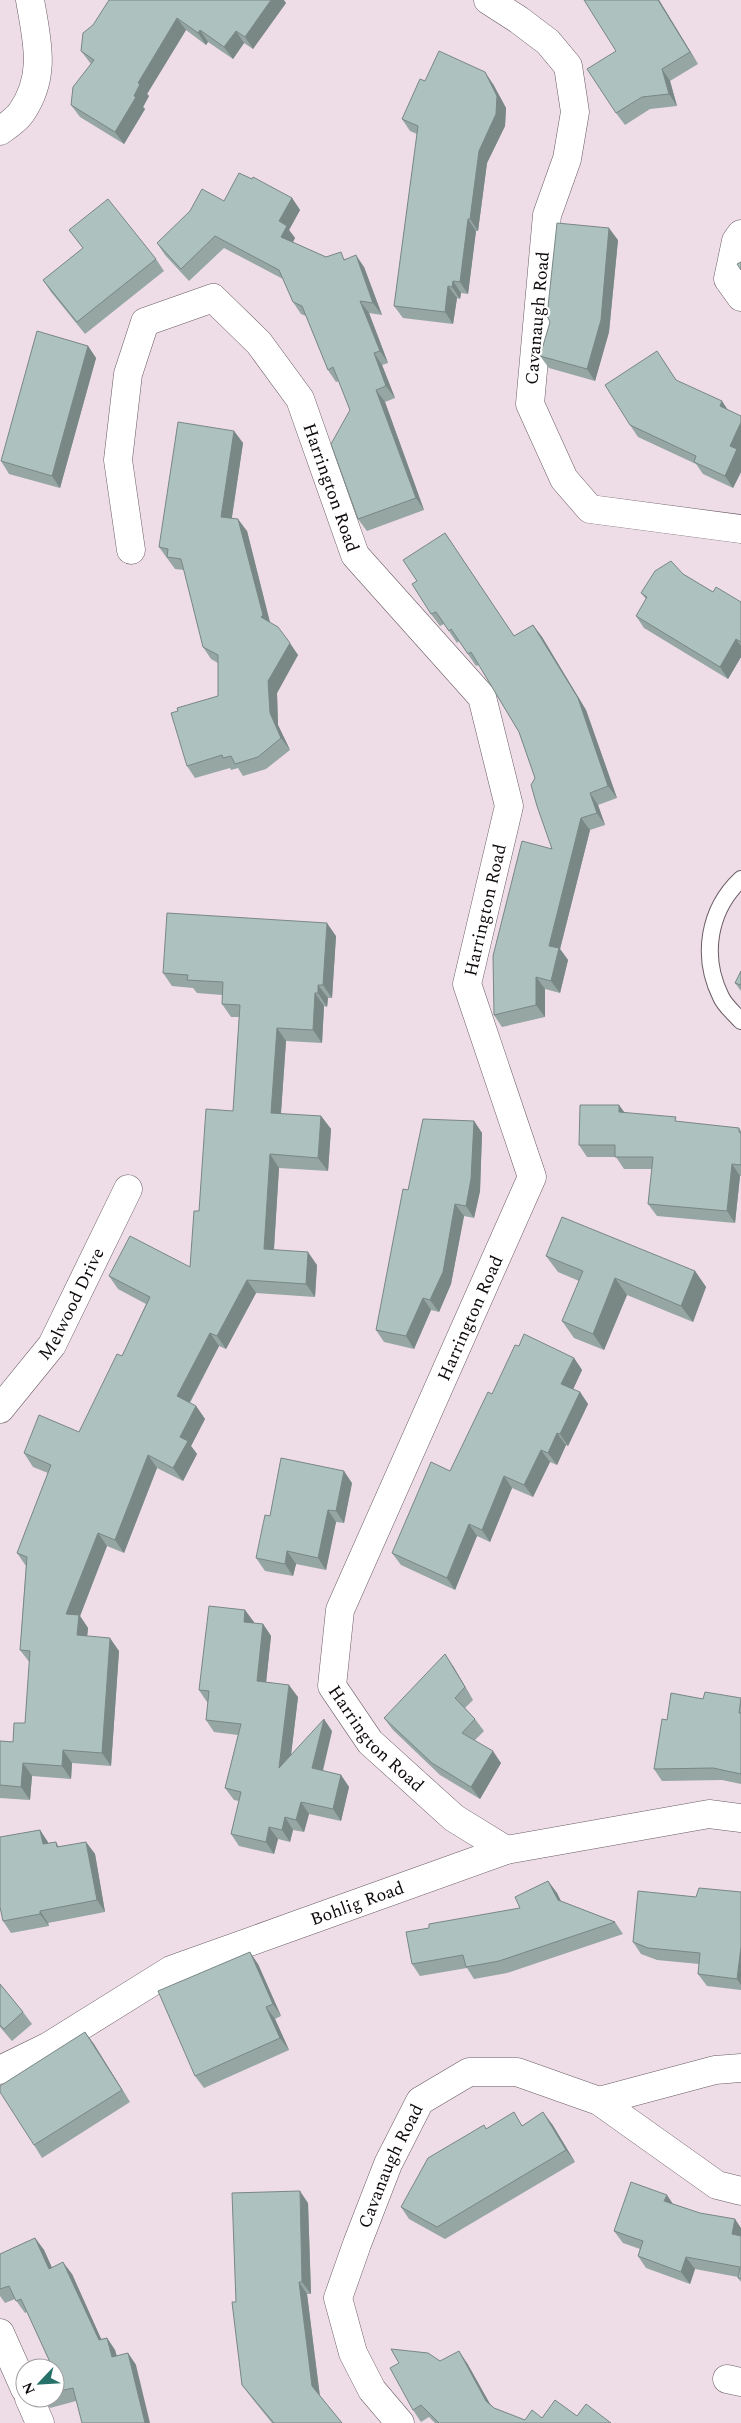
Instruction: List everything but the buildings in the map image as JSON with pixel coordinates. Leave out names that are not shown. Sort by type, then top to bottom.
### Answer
[{"type":"street","points":[[0,131],[20,115],[36,84],[39,51],[30,0]]},
{"type":"street","name":"Cavanaugh Road","points":[[488,0],[548,42],[568,66],[575,112],[567,159],[547,215],[530,404],[564,478],[590,509],[741,529]]},
{"type":"street","points":[[741,234],[736,241],[728,279],[741,297]]},
{"type":"street","name":"Harrington Road","points":[[131,550],[118,460],[128,374],[145,322],[213,298],[259,343],[300,398],[355,556],[482,697],[509,806],[467,984],[532,1177],[340,1610],[332,1686],[370,1742],[454,1818],[506,1850]]},
{"type":"street","name":"Melwood Drive","points":[[0,1409],[52,1345],[128,1189]]},
{"type":"street","name":"Bohlig Road","points":[[0,2070],[49,2046],[171,1970],[506,1850],[709,1814],[741,1818]]},
{"type":"street","points":[[599,2100],[715,2070],[741,2068]]},
{"type":"street","name":"Cavanaugh Road","points":[[400,2423],[372,2390],[353,2353],[338,2298],[356,2244],[388,2164],[420,2101],[469,2072],[517,2072],[599,2100],[717,2185],[741,2191]]},
{"type":"street","points":[[0,2333],[15,2367]]},
{"type":"street","points":[[33,2408],[40,2423]]},
{"type":"lane","points":[[741,879],[730,890],[714,920],[709,961],[721,998],[741,1021]]}]
